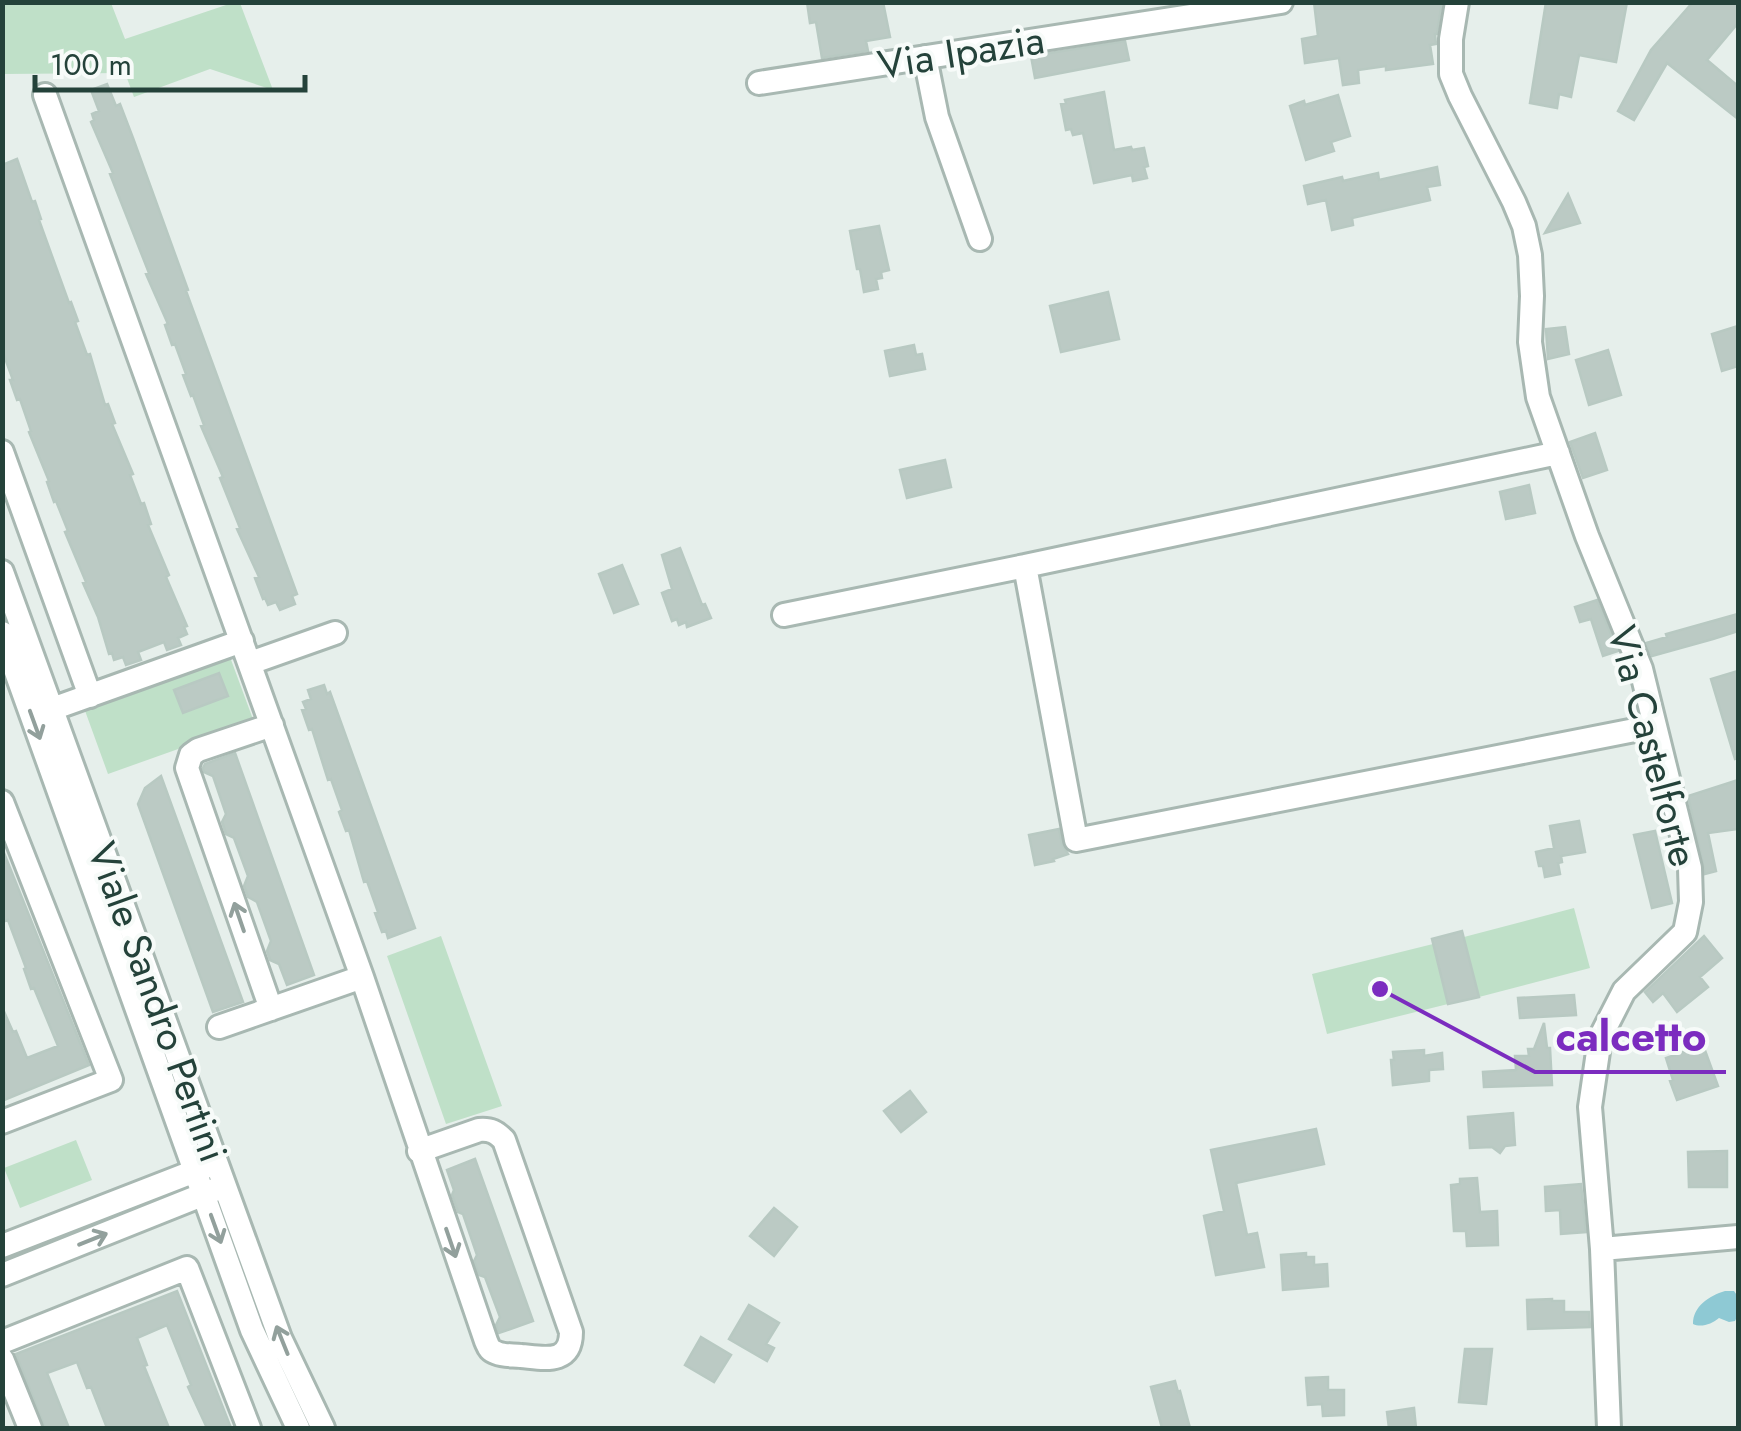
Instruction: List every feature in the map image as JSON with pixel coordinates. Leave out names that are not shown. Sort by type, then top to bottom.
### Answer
[{"type":"street","name":"Via Ipazia","points":[[759,82],[1281,2]]},
{"type":"street","name":"Via Castelforte","points":[[1457,2],[1451,74],[1524,226],[1530,255],[1530,342],[1538,397],[1587,536],[1641,670],[1690,868],[1685,932],[1624,991],[1600,1038],[1590,1107],[1602,1249],[1609,1428]]},
{"type":"street","points":[[926,57],[937,117],[980,240]]},
{"type":"street","points":[[45,95],[362,976],[420,1151],[489,1348],[503,1354],[548,1358],[561,1355],[571,1343],[571,1332],[504,1140],[498,1133],[480,1130],[420,1151]]},
{"type":"street","points":[[2,452],[90,696]]},
{"type":"street","points":[[784,615],[1558,453]]},
{"type":"street","points":[[1024,566],[1076,840],[1655,726]]},
{"type":"street","name":"Viale Sandro Pertini","points":[[2,572],[214,1190],[252,1330],[298,1428]]},
{"type":"street","name":"Viale Sandro Pertini","points":[[2,633],[206,1167]]},
{"type":"street","points":[[52,710],[246,652],[335,633]]},
{"type":"street","points":[[271,1009],[187,768],[191,755],[198,750],[272,725]]},
{"type":"street","points":[[2,802],[111,1080],[2,1122]]},
{"type":"street","points":[[219,1027],[362,976]]},
{"type":"street","points":[[2,1246],[206,1167]]},
{"type":"street","points":[[2,1275],[214,1190]]},
{"type":"street","name":"Viale Sandro Pertini","points":[[214,1190],[323,1428]]},
{"type":"street","points":[[1602,1249],[1738,1236]]},
{"type":"street","points":[[2,1342],[187,1268],[249,1428]]},
{"type":"street","points":[[2,1359],[30,1428]]},
{"type":"green space","points":[[2,3],[111,3],[125,39],[240,3],[273,90],[210,69],[134,97],[125,73],[3,74]]},
{"type":"green space","points":[[230,657],[254,722],[108,774],[84,708]]},
{"type":"green space","points":[[1574,908],[1590,968],[1479,997],[1464,937]]},
{"type":"green space","points":[[441,936],[502,1106],[446,1124],[387,956]]},
{"type":"green space","points":[[1433,944],[1448,1004],[1327,1034],[1312,974]]},
{"type":"green space","points":[[76,1140],[92,1180],[20,1208],[4,1168]]},
{"type":"water","points":[[1725,1291],[1734,1291],[1738,1298],[1735,1321],[1719,1318],[1706,1325],[1693,1324],[1703,1303]]},
{"type":"building","points":[[807,2],[883,2],[890,37],[866,41],[868,51],[822,58],[816,22],[810,23]]},
{"type":"building","points":[[1314,2],[1442,2],[1436,44],[1430,45],[1433,64],[1358,70],[1359,83],[1343,85],[1339,58],[1305,63],[1302,39],[1318,36]]},
{"type":"building","points":[[1546,2],[1627,2],[1616,62],[1579,55],[1571,97],[1559,94],[1557,108],[1530,103]]},
{"type":"building","points":[[1693,2],[1738,2],[1738,23],[1707,60],[1738,86],[1738,119],[1667,63],[1634,120],[1618,111],[1651,50]]},
{"type":"building","points":[[1125,41],[1129,60],[1035,78],[1031,56]]},
{"type":"building","points":[[107,84],[116,106],[120,104],[133,138],[297,594],[292,596],[295,604],[280,610],[276,602],[268,605],[263,599],[255,578],[259,577],[237,529],[240,528],[220,478],[223,477],[201,426],[204,425],[183,375],[186,374],[165,325],[168,324],[91,122],[92,114],[99,111],[91,90]]},
{"type":"building","points":[[1104,92],[1114,150],[1144,148],[1147,178],[1133,181],[1132,175],[1094,183],[1083,133],[1073,135],[1071,129],[1066,130],[1061,104],[1065,100]]},
{"type":"building","points":[[1338,95],[1350,136],[1331,142],[1334,151],[1306,160],[1290,106]]},
{"type":"building","points":[[17,159],[187,626],[187,634],[178,638],[181,645],[167,650],[164,642],[138,652],[141,660],[126,665],[123,657],[114,660],[109,654],[2,350],[2,165]]},
{"type":"building","points":[[1437,167],[1440,185],[1427,187],[1430,200],[1352,218],[1353,225],[1332,230],[1326,200],[1308,204],[1304,186],[1378,173],[1379,180]]},
{"type":"building","points":[[1568,194],[1580,223],[1545,233]]},
{"type":"building","points":[[879,226],[889,270],[876,279],[878,289],[864,292],[850,231]]},
{"type":"building","points":[[1108,292],[1119,339],[1061,352],[1050,306]]},
{"type":"building","points":[[1738,326],[1738,366],[1722,371],[1712,334]]},
{"type":"building","points":[[1565,327],[1569,354],[1548,359],[1546,329]]},
{"type":"building","points":[[914,345],[916,355],[922,354],[925,369],[890,376],[885,351]]},
{"type":"building","points":[[1608,350],[1621,395],[1589,405],[1576,360]]},
{"type":"building","points":[[1595,433],[1607,470],[1583,478],[1570,442]]},
{"type":"building","points":[[945,460],[951,487],[907,498],[900,470]]},
{"type":"building","points":[[1529,485],[1535,513],[1506,519],[1500,492]]},
{"type":"building","points":[[680,548],[711,618],[687,627],[686,622],[679,625],[677,619],[672,621],[662,593],[672,589],[662,555]]},
{"type":"building","points":[[622,565],[638,604],[614,613],[599,574]]},
{"type":"building","points":[[1597,600],[1618,651],[1603,656],[1591,619],[1580,622],[1575,607]]},
{"type":"building","points":[[1738,614],[1738,631],[1713,639],[1652,656],[1646,643],[1667,637],[1666,634]]},
{"type":"building","points":[[1738,671],[1738,758],[1735,759],[1711,679]]},
{"type":"building","points":[[219,673],[228,696],[183,713],[174,690]]},
{"type":"building","points":[[324,685],[327,694],[330,692],[415,928],[388,938],[386,931],[382,932],[331,779],[328,780],[302,710],[306,709],[303,702],[311,699],[308,690]]},
{"type":"building","points":[[235,753],[314,975],[287,985],[279,964],[270,960],[267,951],[271,941],[257,902],[248,897],[244,886],[248,876],[234,838],[226,834],[222,822],[226,814],[213,776],[203,768]]},
{"type":"building","points":[[161,776],[243,1002],[213,1012],[138,804],[145,788]]},
{"type":"building","points":[[1738,780],[1738,829],[1708,833],[1716,871],[1705,874],[1688,796]]},
{"type":"building","points":[[1579,821],[1585,852],[1561,856],[1560,874],[1545,877],[1536,852],[1554,848],[1550,826]]},
{"type":"building","points":[[1059,829],[1068,854],[1035,865],[1029,835]]},
{"type":"building","points":[[1655,831],[1672,903],[1652,908],[1634,835]]},
{"type":"building","points":[[2,848],[89,1065],[2,1101],[2,1007],[27,1058],[58,1046],[34,988],[31,989],[8,920],[2,922]]},
{"type":"building","points":[[1462,931],[1479,997],[1448,1004],[1432,939]]},
{"type":"building","points":[[1704,936],[1722,958],[1700,977],[1708,987],[1677,1012],[1663,993],[1653,1002],[1645,992]]},
{"type":"building","points":[[1574,995],[1576,1015],[1520,1018],[1518,998]]},
{"type":"building","points":[[1544,1023],[1552,1085],[1484,1087],[1483,1072],[1516,1070],[1515,1056],[1529,1056],[1528,1049],[1534,1049]]},
{"type":"building","points":[[1703,1045],[1718,1086],[1677,1100],[1666,1058]]},
{"type":"building","points":[[1424,1050],[1424,1056],[1442,1053],[1443,1069],[1429,1070],[1429,1081],[1393,1085],[1393,1052]]},
{"type":"building","points":[[910,1091],[926,1112],[901,1132],[884,1111]]},
{"type":"building","points":[[1513,1113],[1515,1145],[1505,1146],[1500,1153],[1492,1147],[1470,1148],[1468,1117]]},
{"type":"building","points":[[1316,1129],[1324,1164],[1236,1183],[1247,1235],[1257,1233],[1264,1267],[1216,1275],[1204,1216],[1224,1211],[1211,1150]]},
{"type":"building","points":[[1727,1151],[1727,1187],[1689,1187],[1688,1152]]},
{"type":"building","points":[[475,1159],[533,1321],[499,1333],[496,1325],[500,1317],[485,1277],[479,1275],[474,1261],[477,1255],[452,1195],[447,1170]]},
{"type":"building","points":[[1477,1178],[1480,1212],[1497,1211],[1498,1245],[1467,1246],[1466,1231],[1454,1231],[1451,1185],[1460,1184],[1460,1179]]},
{"type":"building","points":[[1581,1184],[1586,1232],[1561,1234],[1560,1210],[1546,1211],[1545,1187]]},
{"type":"building","points":[[774,1208],[797,1227],[774,1256],[750,1236]]},
{"type":"building","points":[[1306,1253],[1306,1257],[1314,1257],[1314,1265],[1327,1264],[1328,1286],[1283,1290],[1281,1255]]},
{"type":"building","points":[[177,1291],[231,1428],[207,1428],[167,1325],[137,1338],[169,1428],[107,1428],[77,1362],[47,1373],[69,1428],[45,1428],[16,1354]]},
{"type":"building","points":[[1527,1300],[1564,1301],[1564,1312],[1589,1312],[1590,1327],[1528,1329]]},
{"type":"building","points":[[749,1305],[779,1323],[766,1344],[774,1348],[767,1361],[729,1339]]},
{"type":"building","points":[[701,1337],[731,1355],[714,1382],[685,1365]]},
{"type":"building","points":[[1465,1349],[1492,1349],[1486,1404],[1459,1402]]},
{"type":"building","points":[[1328,1377],[1328,1390],[1344,1390],[1344,1415],[1323,1416],[1322,1404],[1308,1405],[1306,1378]]},
{"type":"building","points":[[1175,1381],[1190,1428],[1162,1428],[1151,1387]]},
{"type":"building","points":[[1414,1408],[1416,1428],[1389,1428],[1387,1412]]},
{"type":"place","name":"calcetto","points":[[1380,989]]}]
